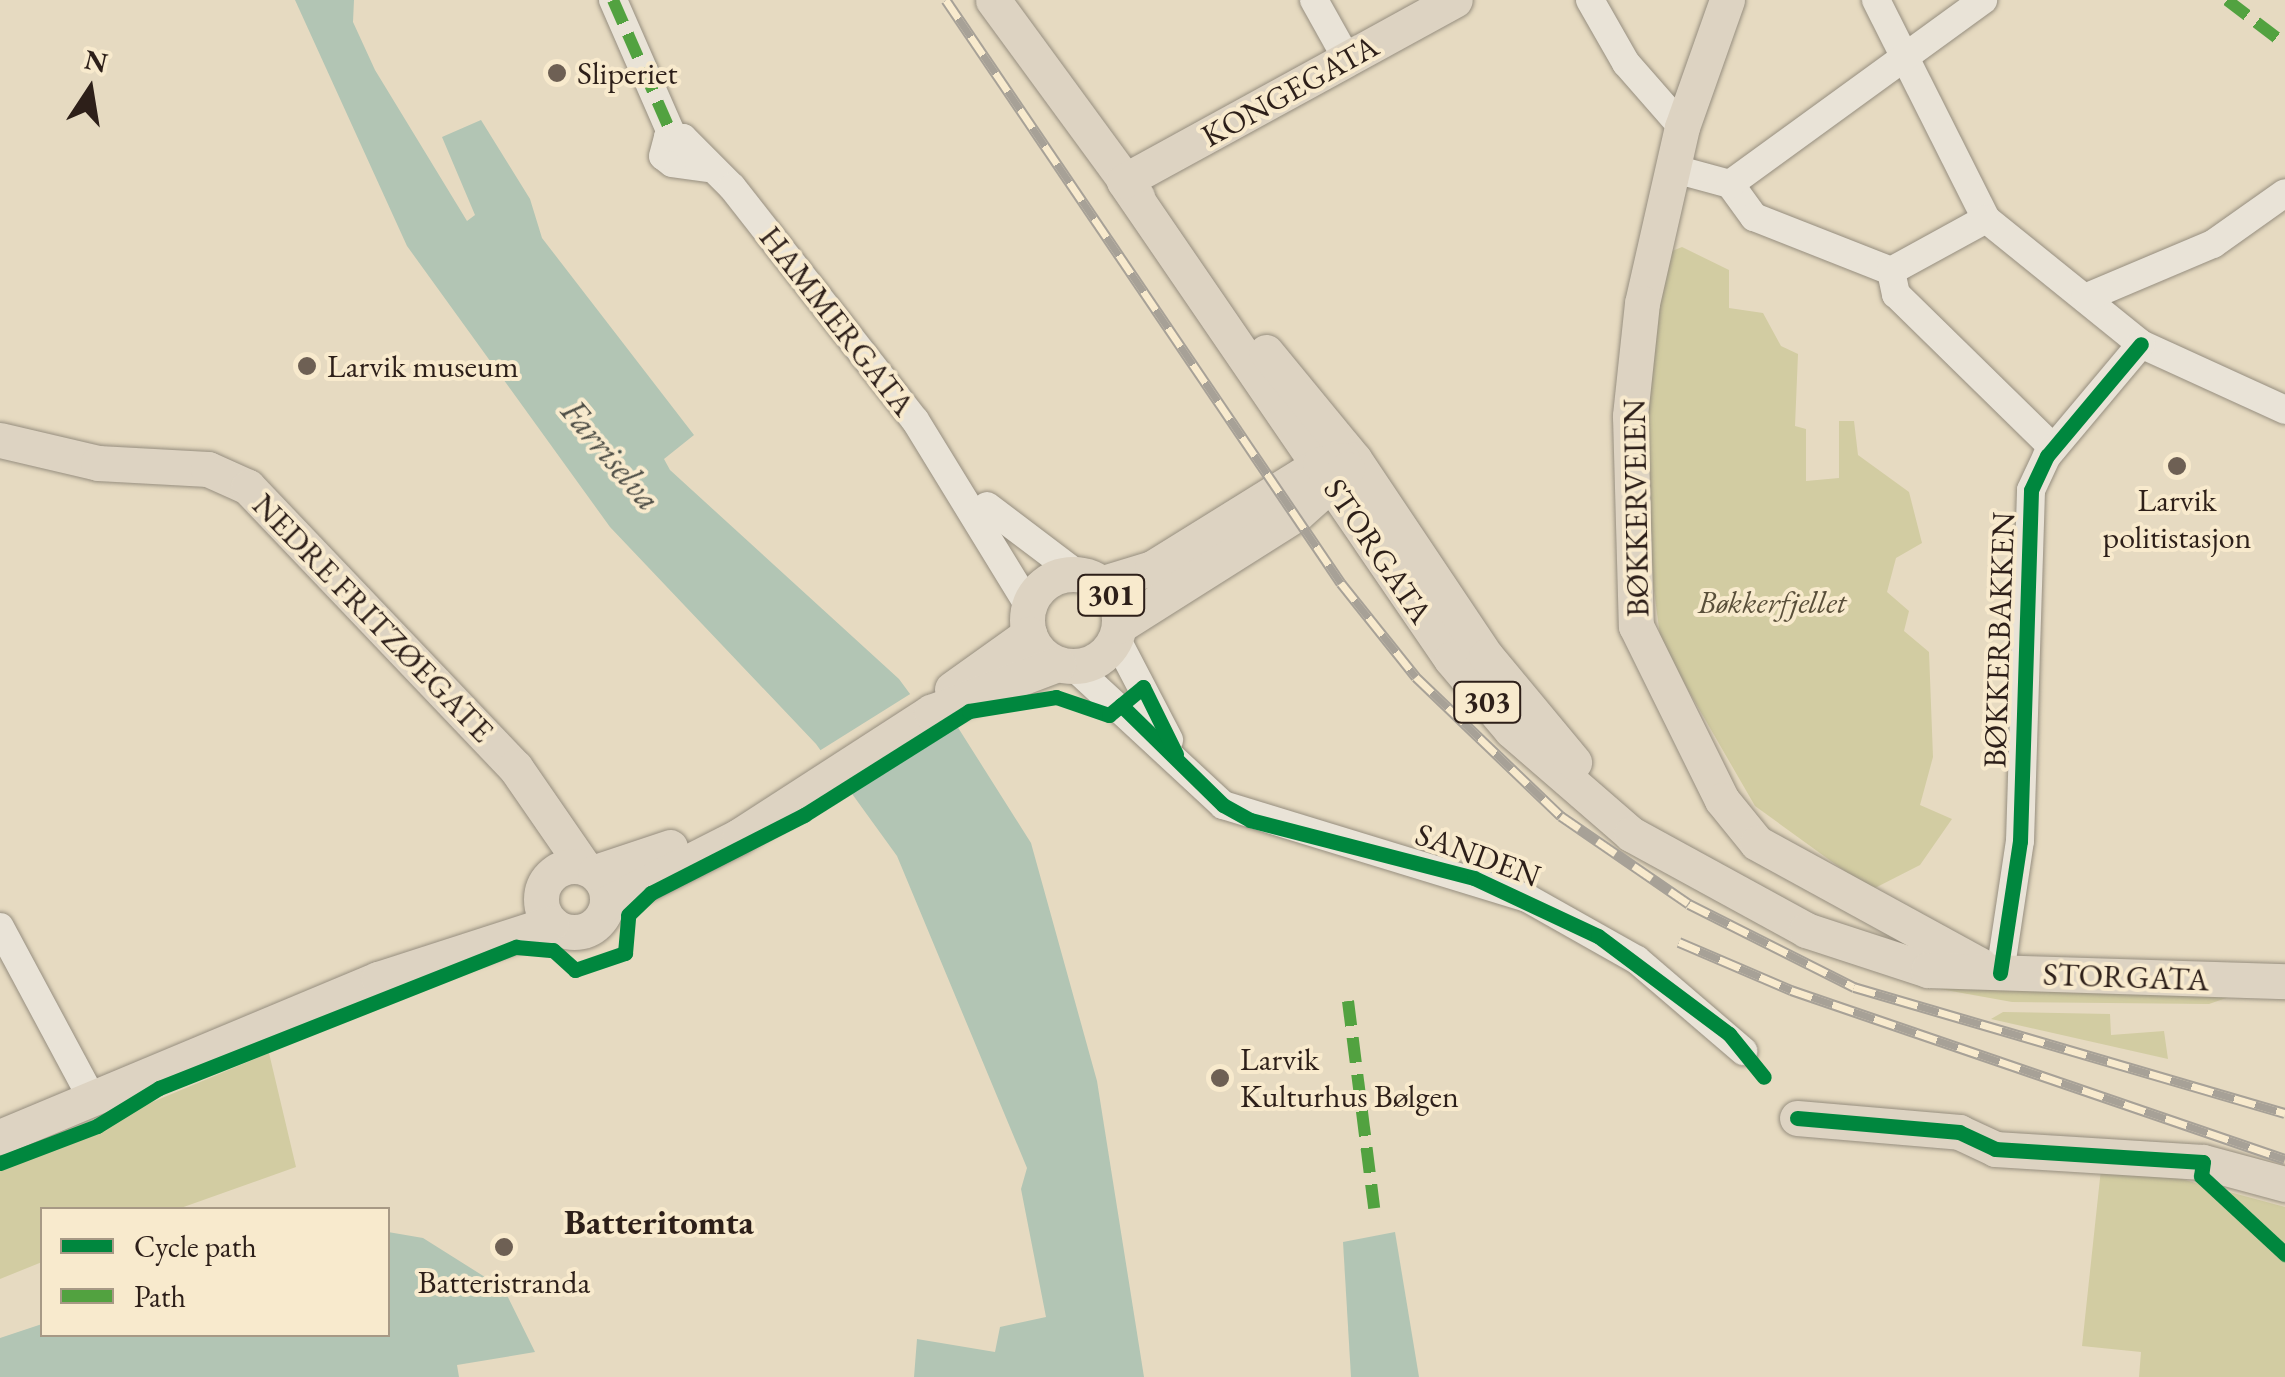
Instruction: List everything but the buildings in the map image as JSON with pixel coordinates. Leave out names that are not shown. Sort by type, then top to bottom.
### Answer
[{"type":"main road","name":"STORGATA","points":[[994,0],[1124,181],[1150,231],[1336,470],[1552,738],[1689,867],[1806,930],[1898,963],[1998,973],[2285,981]]},
{"type":"main road","name":"KONGEGATA","points":[[1124,181],[1455,0]]},
{"type":"main road","name":"BØKKERVEIEN","points":[[1727,0],[1671,168],[1630,416],[1636,626],[1722,800],[1757,843],[1890,920],[1998,973]]},
{"type":"main road","name":"NEDRE FRITZØEGATE","points":[[0,440],[98,462],[208,470],[248,487],[476,723],[596,881]]},
{"type":"main road","name":"301","points":[[0,1137],[378,979],[546,898],[562,868],[596,881],[740,836],[931,712],[1029,620],[1045,584],[1152,568],[1336,470]]},
{"type":"main road","name":"301","points":[[931,712],[1066,665],[1101,657],[1117,632],[1336,470]]},
{"type":"main road","name":"301","points":[[1088,579],[1117,632]]},
{"type":"main road","name":"301","points":[[1029,620],[1066,665]]},
{"type":"main road","points":[[542,809],[546,898]]},
{"type":"main road","name":"301","points":[[546,898],[586,930],[596,881]]},
{"type":"main road","points":[[1890,920],[1898,963]]},
{"type":"main road","points":[[1797,1118],[1959,1132],[1994,1150],[2203,1162],[2285,1184]]},
{"type":"street","name":"HAMMERGATA","points":[[613,0],[672,135],[732,187],[960,481],[1036,552],[1088,579]]},
{"type":"street","points":[[1314,0],[1347,59]]},
{"type":"street","points":[[1590,0],[1626,63],[1682,127]]},
{"type":"street","points":[[1876,0],[1986,219],[2140,344],[2285,410]]},
{"type":"street","points":[[1730,184],[1983,0]]},
{"type":"street","points":[[1671,168],[1730,184],[1754,217],[1891,271]]},
{"type":"street","points":[[2085,298],[2213,244],[2285,194]]},
{"type":"street","points":[[1891,271],[1986,219]]},
{"type":"street","points":[[1891,271],[1896,294],[2053,448]]},
{"type":"street","name":"BØKKERBAKKEN","points":[[1998,973],[2020,841],[2031,490],[2053,448],[2140,344]]},
{"type":"street","name":"HAMMERGATA","points":[[960,481],[1029,620]]},
{"type":"street","name":"SANDEN","points":[[1117,632],[1176,754]]},
{"type":"street","name":"SANDEN","points":[[1066,665],[1176,754],[1223,804],[1250,820],[1411,858],[1527,898],[1637,960],[1744,1052]]},
{"type":"street","points":[[0,927],[91,1097]]},
{"type":"green space","name":"Bøkkerfjellet","points":[[1682,247],[1729,270],[1729,308],[1763,313],[1781,346],[1798,354],[1795,426],[1806,429],[1806,481],[1839,478],[1839,421],[1854,421],[1858,455],[1909,492],[1922,543],[1896,558],[1887,592],[1909,611],[1904,631],[1929,652],[1933,757],[1920,805],[1952,819],[1920,865],[1871,890],[1755,806],[1661,643],[1645,523],[1650,372],[1667,253]]},
{"type":"green space","points":[[1940,989],[2229,997],[2209,1004],[2012,1002]]},
{"type":"green space","points":[[2003,1012],[2110,1014],[2111,1035],[2164,1031],[2168,1059],[1991,1019]]},
{"type":"green space","points":[[269,1053],[296,1167],[184,1207],[40,1207],[40,1263],[0,1279],[0,1166]]},
{"type":"green space","points":[[2101,1169],[2170,1176],[2285,1207],[2285,1377],[2139,1377],[2141,1352],[2082,1346]]},
{"type":"water","name":"Farriselva","points":[[295,0],[354,0],[353,22],[375,70],[467,221],[475,215],[442,137],[481,120],[530,199],[542,238],[694,435],[664,459],[670,470],[899,679],[941,736],[957,726],[1031,843],[1097,1081],[1144,1377],[914,1377],[917,1339],[995,1352],[1000,1327],[1046,1317],[1021,1189],[1027,1168],[897,856],[816,744],[610,527],[407,246]]},
{"type":"water","points":[[390,1232],[423,1238],[504,1289],[535,1352],[457,1365],[459,1377],[0,1377],[0,1338],[40,1325],[40,1337],[390,1337]]},
{"type":"water","points":[[1395,1232],[1419,1377],[1351,1377],[1343,1242]]},
{"type":"pier","points":[[915,691],[942,729],[961,723],[842,797],[816,753]]},
{"type":"railway","points":[[946,0],[1341,583],[1416,677],[1561,816],[1689,904],[1854,987],[2285,1113]]},
{"type":"railway","points":[[1679,942],[1791,990],[2285,1159]]},
{"type":"marked path","points":[[613,0],[672,135]]},
{"type":"marked path","points":[[2227,0],[2285,44]]},
{"type":"marked path","points":[[1348,1001],[1374,1208]]},
{"type":"cycle path","points":[[2000,973],[2020,841],[2031,490],[2047,456],[2141,344]]},
{"type":"cycle path","points":[[0,1163],[97,1126],[159,1088],[516,947],[553,950],[575,970],[625,953],[628,915],[651,893],[804,815],[969,711],[1056,697],[1109,715],[1143,687],[1176,754]]},
{"type":"cycle path","points":[[1121,705],[1223,805],[1250,820],[1474,878],[1598,936],[1729,1034],[1764,1077]]},
{"type":"cycle path","points":[[1797,1118],[1959,1132],[1995,1149],[2203,1162],[2201,1176],[2285,1254]]},
{"type":"place","name":"Sliperiet","points":[[557,73]]},
{"type":"place","name":"Larvik museum","points":[[307,366]]},
{"type":"place","name":"Larvik politistasjon","points":[[2177,466]]},
{"type":"place","name":"Larvik Kulturhus Bølgen","points":[[1220,1078]]},
{"type":"place","name":"Batteristranda","points":[[504,1247]]},
{"type":"district","name":"Batteritomta","points":[[659,1222]]}]
